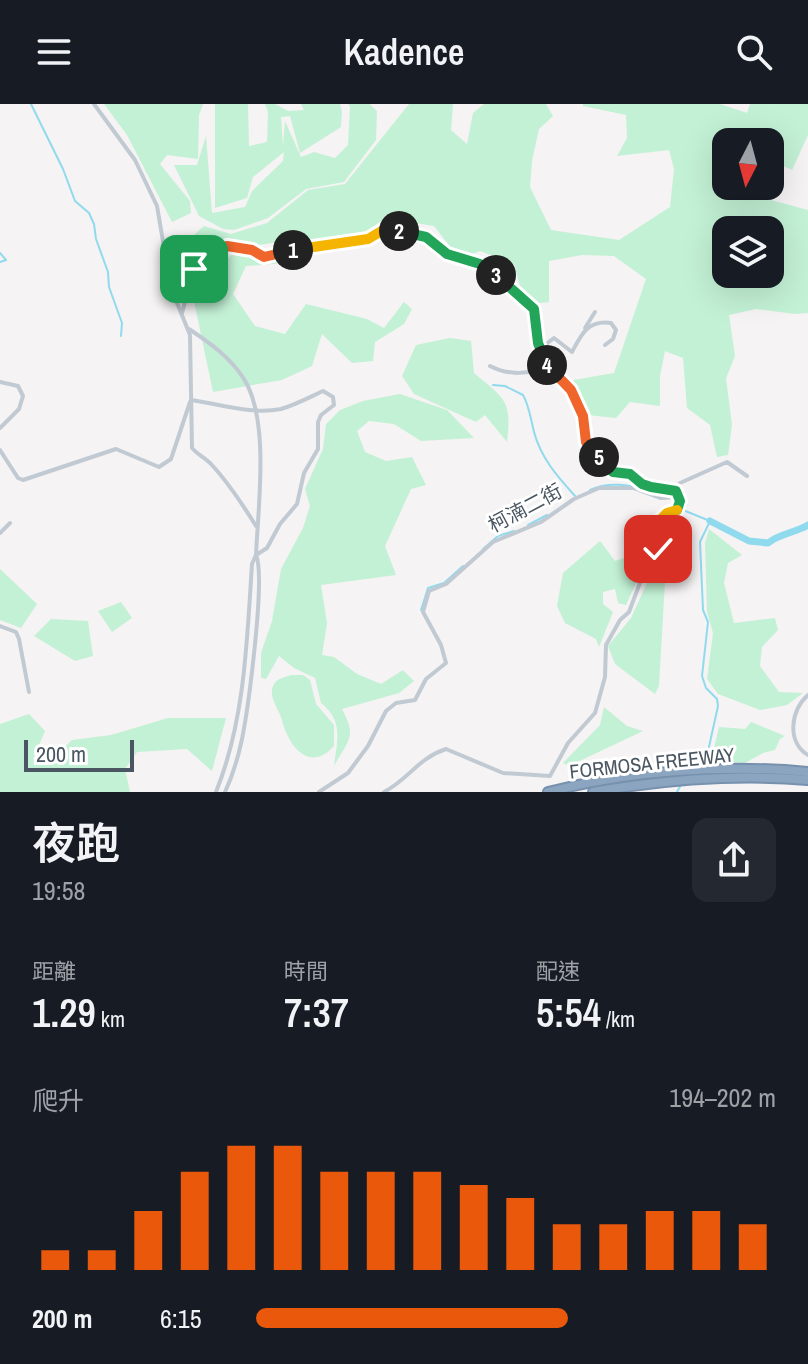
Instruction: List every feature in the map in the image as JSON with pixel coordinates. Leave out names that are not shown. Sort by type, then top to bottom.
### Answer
[{"type":"highway","name":"FORMOSA FREEWAY","points":[[548,792],[610,780],[681,772],[752,769],[806,776]]},
{"type":"highway","name":"FORMOSA FREEWAY","points":[[593,792],[681,782],[806,776]]},
{"type":"street","points":[[94,104],[147,181],[160,220],[172,291],[189,329],[192,448],[213,466],[229,490],[239,498],[257,528]]},
{"type":"street","points":[[182,313],[194,269],[222,248],[231,246],[252,250],[267,257],[324,244],[368,239],[388,229],[426,237],[447,254],[480,264],[494,272],[506,286],[529,302],[534,309],[538,343],[546,364],[571,390],[583,416],[586,442],[610,469],[630,474],[642,484],[676,491]]},
{"type":"street","points":[[541,348],[554,338],[572,352],[595,312]]},
{"type":"street","points":[[584,330],[601,322],[614,324],[615,336],[605,345]]},
{"type":"street","points":[[189,329],[213,346],[245,380],[256,410],[261,461],[256,555],[252,564],[238,715],[226,768],[216,792]]},
{"type":"street","points":[[490,366],[519,374],[546,364]]},
{"type":"street","points":[[0,382],[18,386],[23,396],[19,409],[0,428]]},
{"type":"street","points":[[191,400],[256,410],[289,406],[323,391],[330,393],[335,403],[321,415],[318,422],[318,449],[304,473],[297,504],[280,524],[267,548],[256,555]]},
{"type":"street","points":[[0,450],[18,478],[23,480],[116,449],[159,467],[171,459],[191,400]]},
{"type":"street","points":[[676,491],[684,479],[727,462],[747,476]]},
{"type":"street","name":"柯湳二街","points":[[319,792],[348,773],[368,746],[386,711],[396,703],[415,700],[426,679],[446,663],[447,657],[423,612],[429,591],[446,584],[493,542],[541,522],[561,511],[574,499],[599,488],[627,487],[661,498],[678,497]]},
{"type":"street","points":[[384,792],[402,780],[417,764],[446,749],[503,773],[550,776],[568,743],[595,713],[605,677],[606,645],[620,620],[629,612],[650,556],[658,549],[658,522],[667,513],[679,509],[676,491]]},
{"type":"street","points":[[0,533],[10,523]]},
{"type":"street","points":[[225,792],[235,769],[246,716],[257,615],[260,563],[256,555]]},
{"type":"street","points":[[0,626],[16,632],[29,692]]},
{"type":"street","points":[[808,695],[798,704],[793,726],[799,747],[808,755]]},
{"type":"green space","points":[[104,104],[203,104],[199,115],[198,159],[167,155],[160,164],[190,201],[191,213],[172,222],[127,135]]},
{"type":"green space","points":[[215,104],[248,104],[249,146],[267,142],[268,112],[265,104],[275,104],[288,111],[304,110],[301,104],[340,104],[341,127],[300,153],[290,116],[281,117],[283,145],[285,121],[301,157],[314,152],[335,158],[348,145],[348,104],[370,104],[377,111],[376,140],[344,182],[306,189],[268,218],[234,230],[223,229],[199,216],[174,165],[197,165],[206,136],[212,213],[245,207],[252,191],[283,161],[284,152],[253,177],[247,198],[215,208]]},
{"type":"green space","points":[[409,104],[453,104],[451,130],[467,144],[473,113],[484,104],[546,104],[553,116],[539,129],[530,187],[551,230],[619,240],[670,207],[674,169],[669,150],[617,156],[627,138],[626,115],[583,104],[720,104],[747,113],[750,104],[808,104],[808,135],[792,170],[784,166],[784,128],[712,128],[712,200],[770,200],[808,210],[808,313],[756,309],[729,315],[735,356],[726,378],[732,425],[728,455],[717,457],[710,425],[687,408],[683,358],[665,351],[660,376],[660,406],[630,402],[616,418],[587,415],[568,381],[614,373],[646,279],[614,256],[582,255],[549,261],[549,302],[525,305],[514,264],[480,251],[460,259],[434,226],[385,218],[357,239],[291,240],[252,246],[228,244],[212,249],[192,269],[184,294],[175,272],[177,256],[204,226],[231,234],[267,223],[308,190],[345,184]]},
{"type":"green space","points":[[236,252],[272,259],[299,256],[285,263],[246,266],[233,294],[255,326],[285,334],[306,304],[367,319],[384,328],[404,302],[412,309],[404,324],[375,342],[373,361],[352,363],[322,334],[312,366],[282,380],[213,392],[194,301],[197,281]]},
{"type":"green space","points":[[450,338],[471,341],[474,373],[499,395],[507,409],[507,442],[485,415],[476,422],[414,394],[402,376],[416,345]]},
{"type":"green space","points":[[400,394],[447,410],[474,438],[421,441],[394,424],[369,421],[357,431],[365,452],[386,461],[412,457],[426,485],[411,489],[385,546],[396,575],[321,585],[327,623],[322,655],[334,657],[357,674],[381,684],[403,670],[414,681],[399,693],[342,709],[350,732],[334,766],[336,724],[321,703],[315,678],[294,668],[279,656],[266,679],[261,678],[261,653],[272,621],[281,569],[303,528],[310,506],[305,489],[323,449],[326,424],[340,410],[363,401]]},
{"type":"green space","points":[[709,529],[742,555],[728,563],[724,583],[734,623],[775,618],[778,630],[762,647],[760,666],[779,692],[803,693],[787,705],[760,710],[718,694],[707,679],[713,633],[707,612],[705,543]]},
{"type":"green space","points":[[600,541],[615,561],[633,555],[648,545],[652,548],[626,605],[618,603],[615,589],[603,592],[603,604],[613,612],[599,647],[596,639],[565,623],[557,606],[563,573]]},
{"type":"green space","points":[[658,559],[666,564],[659,686],[655,694],[615,664],[608,646],[631,618]]},
{"type":"green space","points":[[0,569],[37,604],[21,628],[0,620]]},
{"type":"green space","points":[[121,602],[132,618],[112,632],[98,611]]},
{"type":"green space","points":[[51,619],[88,621],[93,656],[75,661],[34,636]]},
{"type":"green space","points":[[291,675],[303,675],[310,680],[316,704],[334,725],[334,746],[325,754],[308,757],[289,739],[272,689],[276,682]]},
{"type":"green space","points":[[604,707],[627,726],[643,731],[569,766],[563,763],[600,725]]},
{"type":"green space","points":[[29,714],[45,731],[33,759],[48,763],[72,740],[111,735],[168,718],[226,718],[212,771],[187,749],[137,752],[125,769],[130,792],[0,792],[0,724]]},
{"type":"green space","points":[[751,722],[785,736],[775,750],[745,763],[711,761],[719,727],[745,729]]},
{"type":"waterway","points":[[31,104],[75,201],[89,213],[94,224],[108,272],[109,287],[122,323],[121,336]]},
{"type":"waterway","points":[[0,253],[6,260],[0,262]]},
{"type":"waterway","points":[[493,385],[505,386],[523,395],[545,458],[575,496]]},
{"type":"waterway","points":[[590,490],[624,485],[682,495],[683,510],[710,521],[700,542],[703,610],[708,622],[702,676],[706,688],[717,699],[718,706],[705,765]]},
{"type":"waterway","points":[[528,525],[547,515]]},
{"type":"waterway","points":[[710,521],[749,541],[768,543],[808,525]]},
{"type":"waterway","points":[[483,549],[498,536],[514,531]]},
{"type":"waterway","points":[[421,610],[428,588],[444,583],[463,566]]},
{"type":"waterway","points":[[677,792],[682,783]]},
{"type":"route","points":[[194,269],[227,246],[252,250],[267,257],[324,244],[368,239],[388,229],[426,237],[447,254],[476,262],[494,272],[534,309],[538,343],[546,364],[571,390],[583,416],[588,446],[613,472],[630,474],[651,487],[676,491],[679,509],[660,518],[658,549]]}]
